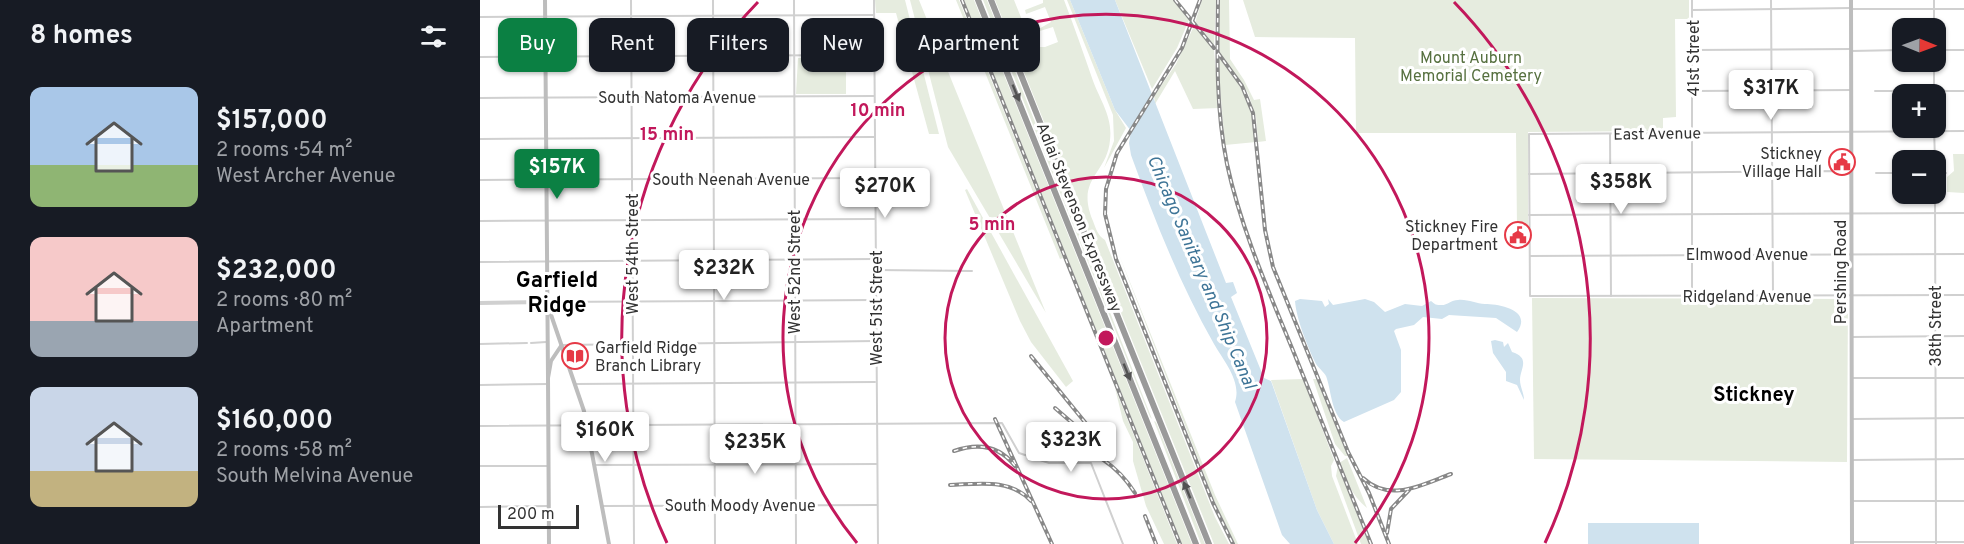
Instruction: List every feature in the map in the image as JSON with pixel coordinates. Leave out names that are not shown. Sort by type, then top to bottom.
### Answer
[{"type":"highway","name":"Adlai Stevenson Expressway","points":[[978,0],[1196,544]]},
{"type":"highway","name":"Adlai Stevenson Expressway","points":[[991,0],[1209,544]]},
{"type":"main road","points":[[545,0],[545,16]]},
{"type":"main road","name":"Pershing Road","points":[[1851,0],[1852,543]]},
{"type":"main road","points":[[545,72],[549,544]]},
{"type":"main road","points":[[547,302],[587,425],[609,544]]},
{"type":"main road","points":[[548,378],[553,356],[561,345]]},
{"type":"main road","points":[[553,356],[564,353]]},
{"type":"street","name":"West 54th Street","points":[[631,0],[631,15]]},
{"type":"street","points":[[712,15],[713,0]]},
{"type":"street","name":"West 52nd Street","points":[[794,0],[796,544]]},
{"type":"street","name":"West 51st Street","points":[[874,0],[874,15]]},
{"type":"street","name":"41st Street","points":[[1692,0],[1692,296]]},
{"type":"street","points":[[1771,0],[1773,296]]},
{"type":"street","points":[[1934,0],[1934,18]]},
{"type":"street","points":[[1692,10],[1964,9]]},
{"type":"street","points":[[480,16],[874,15]]},
{"type":"street","points":[[1692,50],[1892,50]]},
{"type":"street","points":[[1946,50],[1964,50]]},
{"type":"street","points":[[789,56],[801,56]]},
{"type":"street","points":[[480,57],[498,57]]},
{"type":"street","name":"West 54th Street","points":[[631,72],[634,544]]},
{"type":"street","points":[[712,72],[715,544]]},
{"type":"street","name":"West 51st Street","points":[[874,72],[878,544]]},
{"type":"street","points":[[1693,91],[1852,90]]},
{"type":"street","points":[[1875,91],[1892,92]]},
{"type":"street","points":[[1946,92],[1964,91]]},
{"type":"street","name":"South Natoma Avenue","points":[[480,98],[874,96]]},
{"type":"street","name":"East Avenue","points":[[1946,130],[1964,131]]},
{"type":"street","name":"East Avenue","points":[[1529,174],[1529,134],[1892,131]]},
{"type":"street","points":[[1610,134],[1611,296]]},
{"type":"street","points":[[480,139],[875,137]]},
{"type":"street","points":[[1530,256],[1529,174],[1842,171],[1852,176]]},
{"type":"street","points":[[1876,173],[1892,173]]},
{"type":"street","name":"South Neenah Avenue","points":[[480,180],[875,178]]},
{"type":"street","name":"38th Street","points":[[1935,204],[1936,543]]},
{"type":"street","points":[[1529,215],[1964,213]]},
{"type":"street","points":[[480,221],[875,219]]},
{"type":"street","name":"Elmwood Avenue","points":[[1530,256],[1964,254]]},
{"type":"street","name":"Ridgeland Avenue","points":[[1530,256],[1530,296],[1964,295]]},
{"type":"street","points":[[480,262],[876,259]]},
{"type":"street","points":[[876,270],[972,271]]},
{"type":"street","points":[[480,303],[876,300]]},
{"type":"street","points":[[1852,337],[1964,336]]},
{"type":"street","points":[[561,345],[876,341]]},
{"type":"street","points":[[480,344],[546,342]]},
{"type":"street","points":[[1852,378],[1964,378]]},
{"type":"street","points":[[575,384],[876,382]]},
{"type":"street","points":[[480,385],[548,384]]},
{"type":"street","points":[[1852,419],[1964,418]]},
{"type":"street","points":[[480,426],[998,422],[1005,425],[1019,453],[1049,463],[1091,463],[1123,544]]},
{"type":"street","points":[[1852,460],[1964,459]]},
{"type":"street","points":[[595,465],[877,464]]},
{"type":"street","points":[[480,466],[549,466]]},
{"type":"street","points":[[1852,501],[1964,501]]},
{"type":"street","name":"South Moody Avenue","points":[[602,506],[877,505]]},
{"type":"street","points":[[480,507],[549,506]]},
{"type":"street","points":[[1852,543],[1964,542]]},
{"type":"green space","points":[[875,0],[905,0],[910,18],[897,18],[896,13],[876,13]]},
{"type":"green space","points":[[910,0],[919,0],[926,18],[915,18]]},
{"type":"green space","points":[[956,0],[959,0],[966,18],[963,18]]},
{"type":"green space","points":[[964,0],[974,0],[981,18],[971,18]]},
{"type":"green space","points":[[983,0],[987,0],[994,18],[990,18]]},
{"type":"green space","points":[[995,0],[1014,0],[1021,18],[1002,18]]},
{"type":"green space","points":[[1043,0],[1064,0],[1105,108],[1110,131],[1108,152],[1090,186],[1088,207],[1098,232],[1105,240],[1215,517],[1229,544],[1214,544],[1024,72],[1040,72],[1040,47],[1058,42],[1053,27],[1040,31],[1040,28],[1051,22],[1045,7],[1026,14],[1025,10],[1043,3]]},
{"type":"green space","points":[[1067,0],[1070,0],[1115,110],[1126,128],[1104,168],[1114,141],[1113,115]]},
{"type":"green space","points":[[1115,0],[1173,0],[1189,20],[1177,48],[1152,89]]},
{"type":"green space","points":[[1202,0],[1216,0],[1214,46],[1195,23]]},
{"type":"green space","points":[[1219,0],[1229,0],[1230,59],[1254,100],[1260,99],[1266,141],[1258,142],[1256,117],[1248,93],[1217,50]]},
{"type":"green space","name":"Mount Auburn Memorial Cemetery","points":[[1243,0],[1689,0],[1689,19],[1675,19],[1676,117],[1663,118],[1663,131],[1528,132],[1528,229],[1517,229],[1516,133],[1356,133],[1355,38],[1255,37]]},
{"type":"green space","points":[[1194,26],[1214,50],[1219,108],[1193,109],[1175,71],[1155,104],[1154,96],[1176,64]]},
{"type":"green space","points":[[1217,54],[1239,84],[1244,95],[1252,117],[1256,142],[1225,145]]},
{"type":"green space","points":[[798,58],[801,58],[801,72],[846,72],[846,94],[796,94]]},
{"type":"green space","points":[[912,72],[923,72],[939,134],[929,134]]},
{"type":"green space","points":[[929,72],[948,72],[1046,313],[948,147]]},
{"type":"green space","points":[[985,72],[988,72],[1063,258],[1060,259]]},
{"type":"green space","points":[[993,72],[1003,72],[1192,544],[1182,544]]},
{"type":"green space","points":[[1012,72],[1015,72],[1152,419]]},
{"type":"green space","points":[[1953,154],[1964,154],[1964,193],[1947,192],[1947,177],[1954,171]]},
{"type":"green space","points":[[967,189],[1073,381],[1066,387],[1031,342],[1020,321],[965,190]]},
{"type":"green space","points":[[1118,252],[1215,495],[1238,544],[1234,544],[1215,503]]},
{"type":"green space","points":[[1532,298],[1848,299],[1847,462],[1534,459]]},
{"type":"green space","points":[[1303,379],[1334,460],[1331,466],[1332,476],[1358,544],[1334,544],[1317,510],[1271,380]]},
{"type":"green space","points":[[1313,379],[1317,379],[1348,456],[1345,456],[1335,444]]},
{"type":"green space","points":[[1115,388],[1177,544],[1164,544],[1146,506],[1133,461],[1133,442],[1123,421]]},
{"type":"green space","points":[[1154,421],[1156,422],[1205,544],[1201,544]]},
{"type":"green space","points":[[1347,458],[1367,508],[1353,493],[1339,463]]},
{"type":"green space","points":[[1338,465],[1369,544],[1361,544],[1336,476]]},
{"type":"water","name":"Chicago Sanitary and Ship Canal","points":[[1070,0],[1115,0],[1226,283],[1233,282],[1237,293],[1231,297],[1264,378],[1271,381],[1317,510],[1334,544],[1290,544],[1282,535],[1235,402],[1234,379],[1190,298],[1169,252],[1131,155],[1129,143],[1131,131],[1115,110]]},
{"type":"water","points":[[1300,299],[1322,301],[1325,307],[1329,304],[1328,299],[1333,305],[1365,299],[1374,302],[1385,312],[1405,304],[1422,306],[1431,301],[1436,305],[1442,305],[1456,300],[1465,300],[1498,305],[1512,310],[1518,313],[1521,324],[1517,332],[1496,318],[1449,315],[1442,319],[1423,317],[1414,325],[1396,329],[1394,331],[1401,350],[1401,392],[1394,400],[1344,422],[1337,414],[1332,402],[1326,377],[1309,350],[1295,301]]},
{"type":"water","points":[[1491,341],[1503,342],[1504,347],[1508,343],[1512,352],[1518,354],[1523,361],[1520,380],[1524,400],[1517,385],[1506,381],[1506,372],[1493,353]]},
{"type":"water","points":[[1588,523],[1699,523],[1699,544],[1588,544]]},
{"type":"railway","points":[[962,0],[1180,544]]},
{"type":"railway","points":[[1175,0],[1214,48]]},
{"type":"railway","points":[[1200,0],[1182,48],[1117,153],[1106,189],[1105,214],[1116,259],[1213,503],[1233,544]]},
{"type":"railway","points":[[1218,0],[1219,103],[1223,144],[1233,188],[1266,284],[1371,544]]},
{"type":"railway","points":[[1218,53],[1242,86],[1253,113],[1265,230],[1273,267],[1348,452],[1369,493],[1389,544]]},
{"type":"railway","points":[[1031,356],[1106,448]]},
{"type":"railway","points":[[1055,408],[1084,433]]},
{"type":"railway","points":[[995,419],[1052,544]]},
{"type":"railway","points":[[1041,430],[1105,461],[1115,469],[1135,493]]},
{"type":"railway","points":[[954,451],[971,447],[987,448],[1002,454],[1015,466]]},
{"type":"railway","points":[[1363,478],[1373,485],[1395,491],[1417,487],[1451,474]]},
{"type":"railway","points":[[950,485],[1004,486],[1023,494],[1031,501]]},
{"type":"railway","points":[[1387,533],[1391,509],[1409,490]]},
{"type":"railway","points":[[1145,516],[1156,544]]},
{"type":"place","name":"Stickney Village Hall","points":[[1842,162]]},
{"type":"place","name":"Stickney Fire Department","points":[[1518,235]]},
{"type":"place","name":"Garfield Ridge Branch Library","points":[[575,356]]},
{"type":"district","name":"Garfield Ridge","points":[[557,292]]},
{"type":"district","name":"Stickney","points":[[1754,394]]}]
